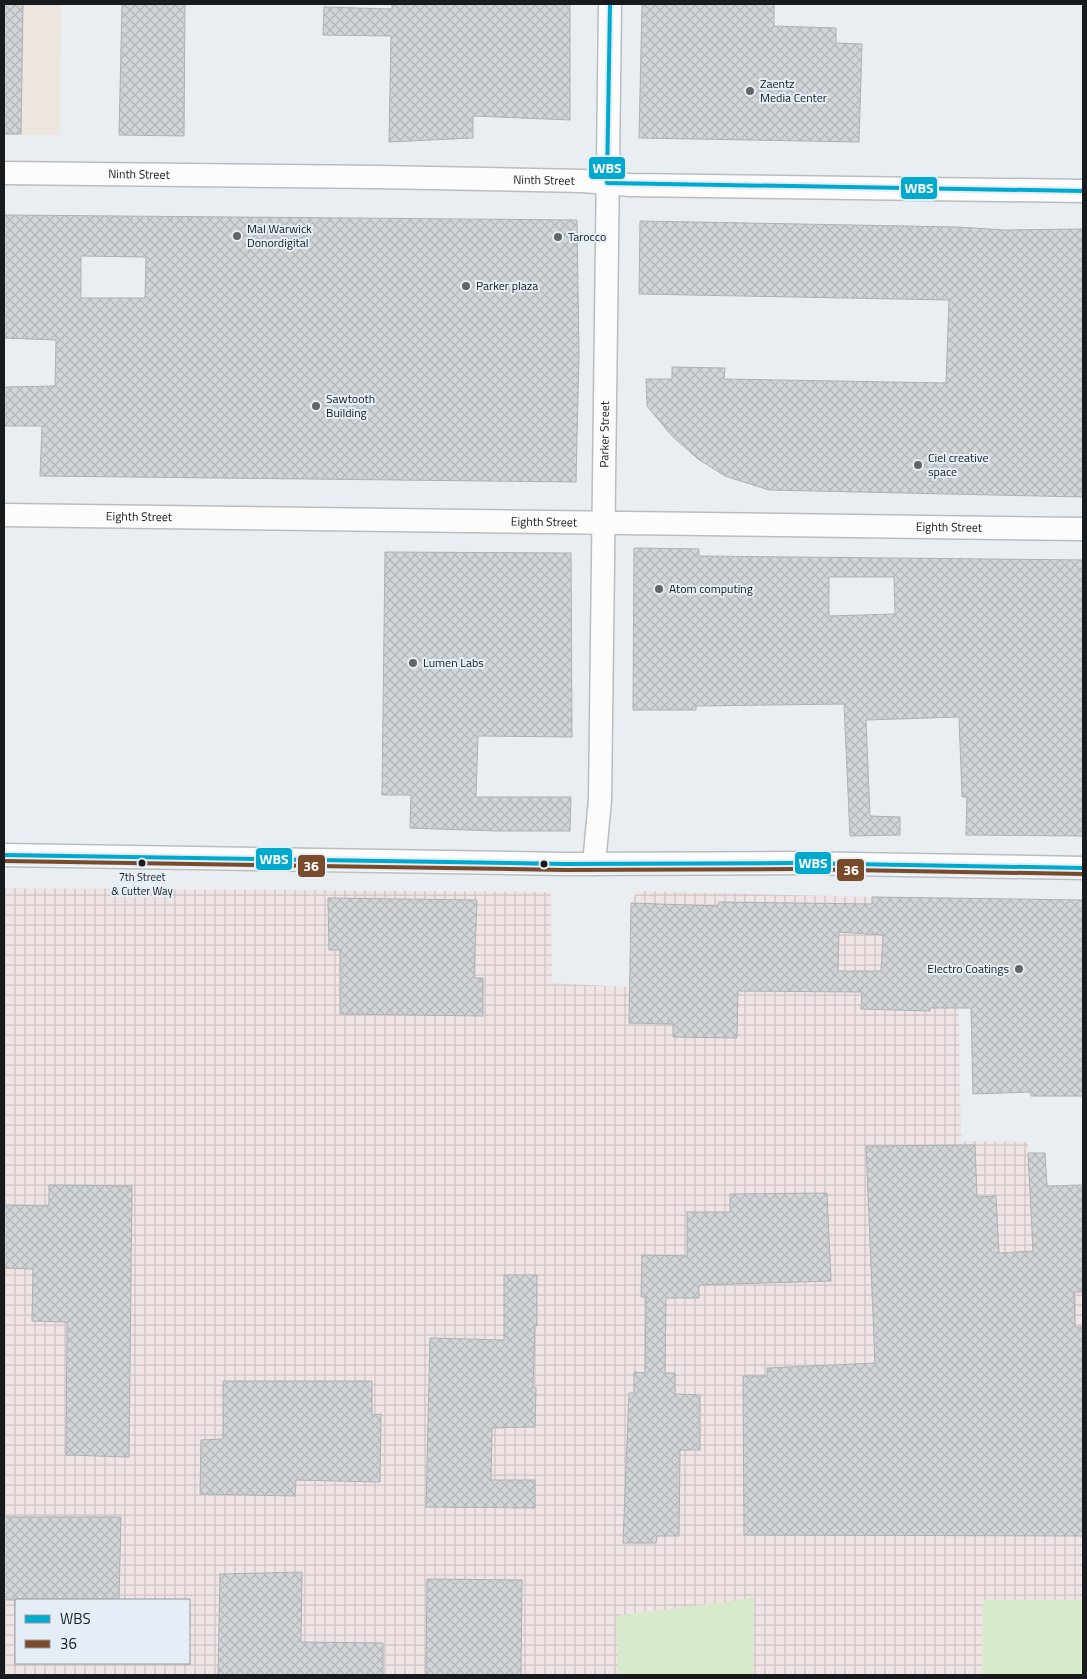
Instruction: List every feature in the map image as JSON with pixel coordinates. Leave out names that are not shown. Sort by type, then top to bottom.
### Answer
[{"type":"street","name":"Parker Street","points":[[594,864],[600,800],[610,4]]},
{"type":"street","name":"Ninth Street","points":[[4,173],[377,176],[607,183],[630,186],[1083,191]]},
{"type":"street","name":"Eighth Street","points":[[4,515],[1083,529]]},
{"type":"street","points":[[4,855],[594,864],[794,863],[1083,868]]},
{"type":"shaded area","points":[[4,4],[61,4],[60,135],[4,135]]},
{"type":"shaded area","points":[[4,888],[551,892],[552,983],[630,987],[631,903],[637,891],[957,899],[961,1141],[1028,1142],[1034,1260],[1083,1258],[1083,1675],[4,1675]]},
{"type":"green space","points":[[754,1598],[753,1675],[618,1675],[616,1616]]},
{"type":"green space","points":[[983,1600],[1083,1600],[1083,1675],[982,1675]]},
{"type":"building","points":[[4,4],[23,4],[21,134],[4,134]]},
{"type":"building","points":[[122,4],[185,4],[184,136],[119,135]]},
{"type":"building","points":[[392,4],[570,4],[570,120],[473,116],[473,138],[389,142],[391,36],[323,35],[324,7],[392,9]]},
{"type":"building","name":"Zaentz Media Center","points":[[642,4],[774,4],[774,26],[836,28],[836,43],[862,44],[859,142],[639,138]]},
{"type":"building","points":[[4,215],[577,220],[579,353],[576,482],[40,476],[42,426],[4,426],[4,387],[55,386],[56,340],[4,338]],"holes":[[[81,256],[146,257],[145,298],[81,298]]]},
{"type":"building","points":[[640,221],[957,227],[1005,230],[1083,229],[1083,497],[769,490],[725,476],[698,459],[672,436],[647,406],[646,379],[672,379],[672,367],[725,368],[724,379],[946,383],[949,300],[639,294]]},
{"type":"building","points":[[634,548],[699,549],[699,556],[1083,560],[1083,836],[966,835],[967,797],[962,797],[959,717],[866,720],[870,816],[900,817],[900,835],[850,836],[844,704],[696,706],[696,710],[633,710]],"holes":[[[829,577],[894,577],[895,614],[829,616]]]},
{"type":"building","points":[[385,552],[571,553],[572,737],[478,736],[476,797],[571,797],[570,831],[410,828],[411,795],[382,795]]},
{"type":"building","points":[[872,897],[1083,900],[1083,1096],[1031,1096],[1031,1092],[973,1094],[971,1008],[930,1008],[930,1011],[861,1009],[862,992],[738,991],[737,1038],[673,1037],[673,1024],[629,1023],[631,903],[718,906],[719,902],[872,904]],"holes":[[[839,932],[883,935],[881,971],[838,971]]]},
{"type":"building","points":[[328,898],[477,900],[474,978],[483,978],[483,1016],[340,1014],[340,950],[329,950]]},
{"type":"building","points":[[975,1145],[977,1197],[996,1196],[999,1253],[1033,1251],[1028,1153],[1045,1153],[1047,1186],[1083,1185],[1083,1292],[1074,1292],[1075,1327],[1083,1327],[1083,1536],[744,1535],[743,1376],[767,1376],[767,1368],[875,1363],[866,1146]]},
{"type":"building","points":[[49,1185],[132,1186],[129,1457],[66,1455],[67,1322],[32,1321],[33,1269],[4,1268],[4,1205],[49,1206]]},
{"type":"building","points":[[827,1193],[831,1281],[699,1285],[699,1298],[666,1298],[665,1373],[675,1373],[675,1394],[700,1395],[700,1450],[680,1450],[679,1536],[657,1536],[656,1543],[623,1543],[629,1393],[634,1393],[634,1372],[645,1373],[646,1297],[641,1297],[642,1255],[687,1256],[687,1212],[730,1212],[730,1194]]},
{"type":"building","points":[[504,1275],[537,1275],[537,1326],[535,1326],[533,1388],[536,1388],[535,1427],[492,1428],[491,1480],[535,1480],[535,1508],[426,1507],[430,1338],[504,1340]]},
{"type":"building","points":[[223,1381],[372,1381],[372,1415],[381,1414],[380,1482],[296,1480],[295,1496],[200,1494],[201,1440],[223,1439]]},
{"type":"building","points":[[4,1517],[121,1517],[119,1599],[4,1600]]},
{"type":"building","points":[[302,1572],[301,1642],[383,1643],[383,1675],[218,1675],[220,1574]]},
{"type":"building","points":[[427,1579],[522,1580],[521,1675],[426,1675]]},
{"type":"transit line","name":"WBS","points":[[610,4],[607,183],[1083,191]]},
{"type":"transit line","name":"WBS","points":[[4,855],[565,864],[794,863],[1083,868]]},
{"type":"transit line","name":"36","points":[[4,861],[565,870],[794,869],[1083,874]]},
{"type":"place","name":"Zaentz Media Center","points":[[750,91]]},
{"type":"place","name":"Mal Warwick Donordigital","points":[[237,236]]},
{"type":"place","name":"Tarocco","points":[[558,237]]},
{"type":"place","name":"Parker plaza","points":[[466,286]]},
{"type":"place","name":"Sawtooth Building","points":[[316,406]]},
{"type":"place","name":"Ciel creative space","points":[[918,465]]},
{"type":"place","name":"Atom computing","points":[[659,589]]},
{"type":"place","name":"Lumen Labs","points":[[413,663]]},
{"type":"place","name":"7th Street & Cutter Way","points":[[142,863]]},
{"type":"place","name":"Electro Coatings","points":[[1019,969]]}]
